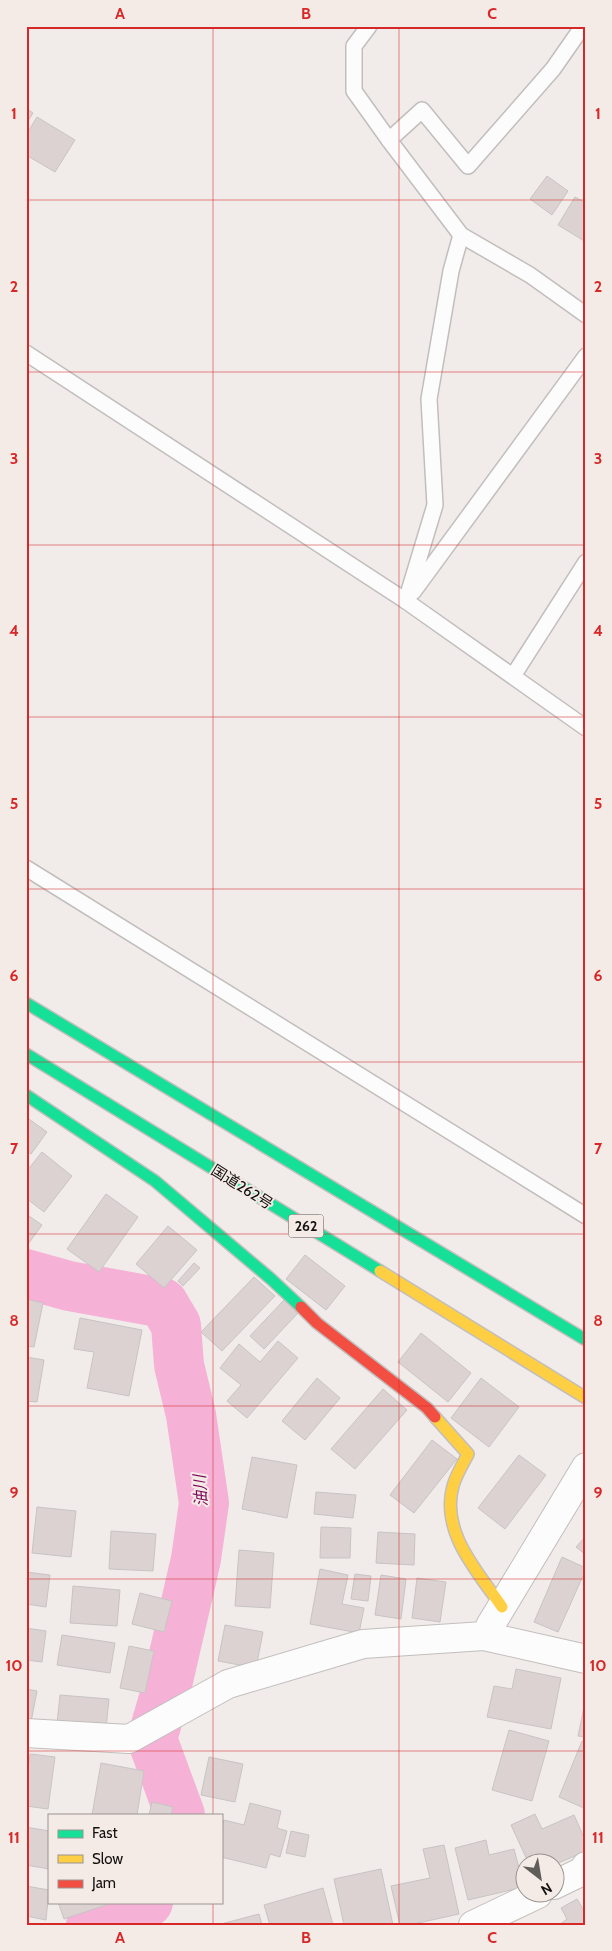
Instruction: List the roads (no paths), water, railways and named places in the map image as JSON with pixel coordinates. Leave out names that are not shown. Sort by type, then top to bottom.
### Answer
[{"type":"main road","points":[[26,1003],[586,1340]]},
{"type":"main road","name":"国道262号","points":[[26,1054],[586,1398]]},
{"type":"main road","points":[[26,1095],[155,1181],[271,1279],[317,1323],[427,1408],[468,1454],[453,1486],[449,1511],[460,1546],[502,1607]]},
{"type":"street","points":[[484,1636],[586,1467]]},
{"type":"street","points":[[26,1733],[129,1739],[228,1684],[363,1644],[484,1636],[586,1659]]},
{"type":"street","points":[[564,1880],[583,1871],[586,1866]]},
{"type":"street","points":[[473,1925],[517,1904]]},
{"type":"lane","points":[[369,26],[354,46],[354,91],[461,235],[530,275],[586,315]]},
{"type":"lane","points":[[390,140],[422,110],[468,166],[552,69],[583,26]]},
{"type":"lane","points":[[406,601],[435,505],[429,399],[451,271],[461,235]]},
{"type":"lane","points":[[26,353],[406,601],[586,728]]},
{"type":"lane","points":[[406,601],[586,356]]},
{"type":"lane","points":[[513,676],[586,562]]},
{"type":"lane","points":[[26,868],[586,1216]]},
{"type":"waterway","name":"油川","points":[[26,1274],[69,1286],[163,1303],[176,1325],[179,1365],[191,1415],[204,1503],[196,1559],[164,1698],[152,1739],[180,1814]]},
{"type":"waterway","name":"油川","points":[[91,1925],[126,1917],[145,1904]]}]
